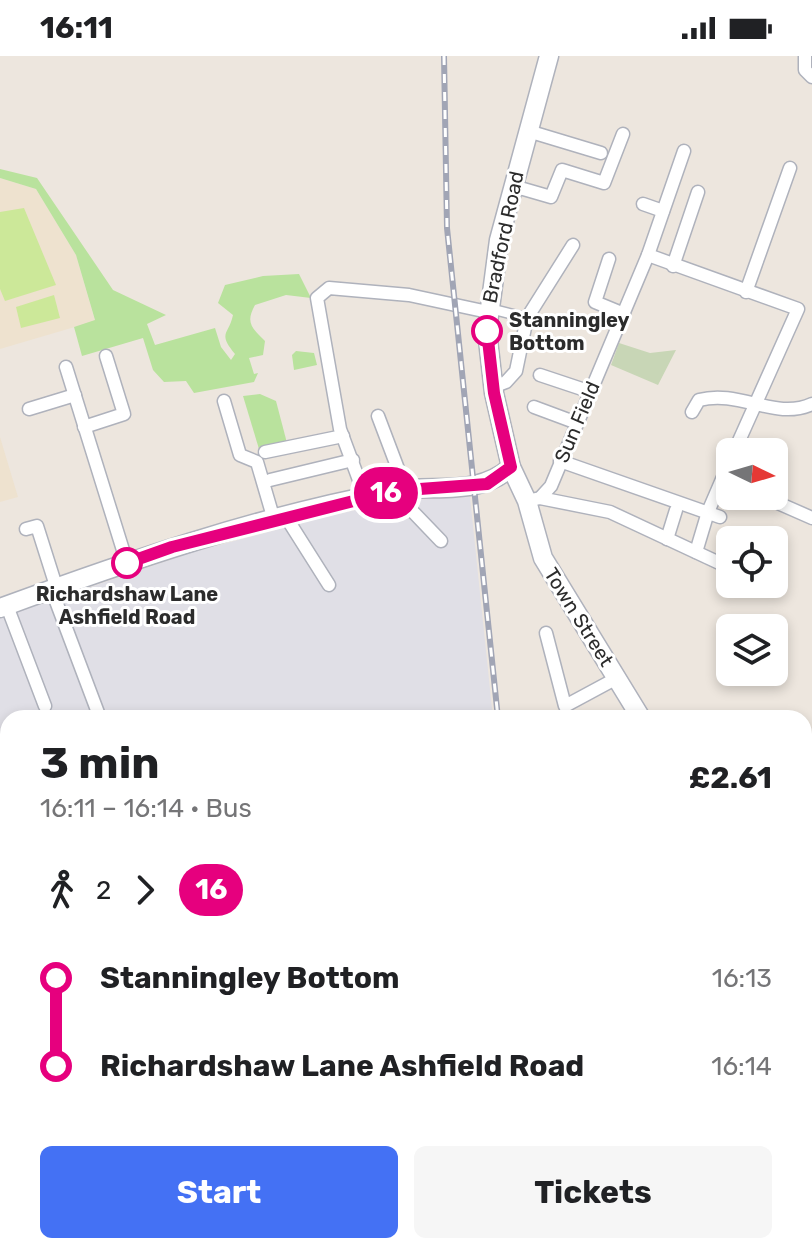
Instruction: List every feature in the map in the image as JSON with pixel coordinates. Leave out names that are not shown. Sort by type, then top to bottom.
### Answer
[{"type":"main road","name":"Bradford Road","points":[[511,467],[493,387],[488,310],[499,240],[549,56]]},
{"type":"main road","points":[[3,607],[127,563],[280,518],[400,490],[487,484],[511,467]]},
{"type":"main road","name":"Town Street","points":[[511,467],[534,499],[543,558],[636,710]]},
{"type":"street","points":[[805,56],[805,70],[812,77]]},
{"type":"street","points":[[528,131],[601,153]]},
{"type":"street","points":[[513,186],[551,197],[562,170],[604,183],[623,134]]},
{"type":"street","name":"Sun Field","points":[[534,499],[551,486],[648,255],[684,151]]},
{"type":"street","points":[[746,292],[790,168]]},
{"type":"street","points":[[673,266],[698,192]]},
{"type":"street","points":[[643,204],[663,211]]},
{"type":"street","points":[[493,387],[506,382],[516,371],[527,318],[573,245]]},
{"type":"street","points":[[648,255],[746,292],[812,311]]},
{"type":"street","points":[[609,259],[595,302],[624,314]]},
{"type":"street","points":[[366,499],[343,436],[317,298],[324,290],[360,289],[409,295],[527,318]]},
{"type":"street","points":[[740,438],[798,309]]},
{"type":"street","points":[[84,427],[124,414],[106,356]]},
{"type":"street","points":[[66,367],[127,563]]},
{"type":"street","points":[[540,375],[591,392]]},
{"type":"street","points":[[29,409],[75,395]]},
{"type":"street","points":[[692,412],[699,400],[718,395],[796,411],[812,404]]},
{"type":"street","points":[[224,401],[240,455],[257,462],[280,518],[329,585]]},
{"type":"street","points":[[534,407],[577,423]]},
{"type":"street","points":[[378,416],[400,490],[441,541]]},
{"type":"street","points":[[265,452],[343,436]]},
{"type":"street","points":[[270,480],[353,460]]},
{"type":"street","points":[[560,461],[714,514]]},
{"type":"street","points":[[534,499],[610,512],[716,561]]},
{"type":"street","points":[[788,507],[812,518]]},
{"type":"street","points":[[696,552],[716,508]]},
{"type":"street","points":[[667,539],[676,510]]},
{"type":"street","points":[[26,529],[37,526],[54,587],[97,710]]},
{"type":"street","points":[[3,607],[45,706]]},
{"type":"street","points":[[546,633],[565,706],[617,678]]},
{"type":"shaded area","points":[[0,178],[36,189],[76,255],[95,321],[0,349]]},
{"type":"shaded area","points":[[0,437],[18,497],[0,502]]},
{"type":"shaded area","points":[[470,497],[492,710],[0,710],[0,618],[193,552],[393,501]]},
{"type":"green space","points":[[0,169],[37,178],[113,290],[166,315],[147,324],[155,345],[215,328],[221,347],[231,360],[235,354],[225,337],[233,315],[218,303],[225,285],[263,276],[299,274],[311,298],[286,295],[255,305],[251,325],[265,341],[263,355],[249,358],[254,374],[258,373],[254,382],[194,393],[186,381],[164,382],[153,370],[143,338],[82,356],[74,327],[95,320],[76,255],[36,189],[0,178]]},
{"type":"green space","points":[[24,208],[56,285],[5,301],[0,289],[0,212]]},
{"type":"green space","points":[[54,295],[60,318],[21,328],[16,307]]},
{"type":"green space","points":[[619,343],[650,353],[676,350],[658,385],[611,365]]},
{"type":"green space","points":[[296,351],[314,353],[317,365],[294,370],[292,355]]},
{"type":"green space","points":[[260,394],[276,401],[287,443],[259,449],[243,396]]},
{"type":"railway","points":[[444,56],[447,228],[497,710]]},
{"type":"bus line","name":"16","points":[[127,563],[172,547],[393,491],[468,487],[487,484],[502,475],[511,467],[494,393],[487,331]]},
{"type":"place","name":"Stanningley Bottom","points":[[487,331]]},
{"type":"place","name":"Richardshaw Lane Ashfield Road","points":[[127,563]]}]
